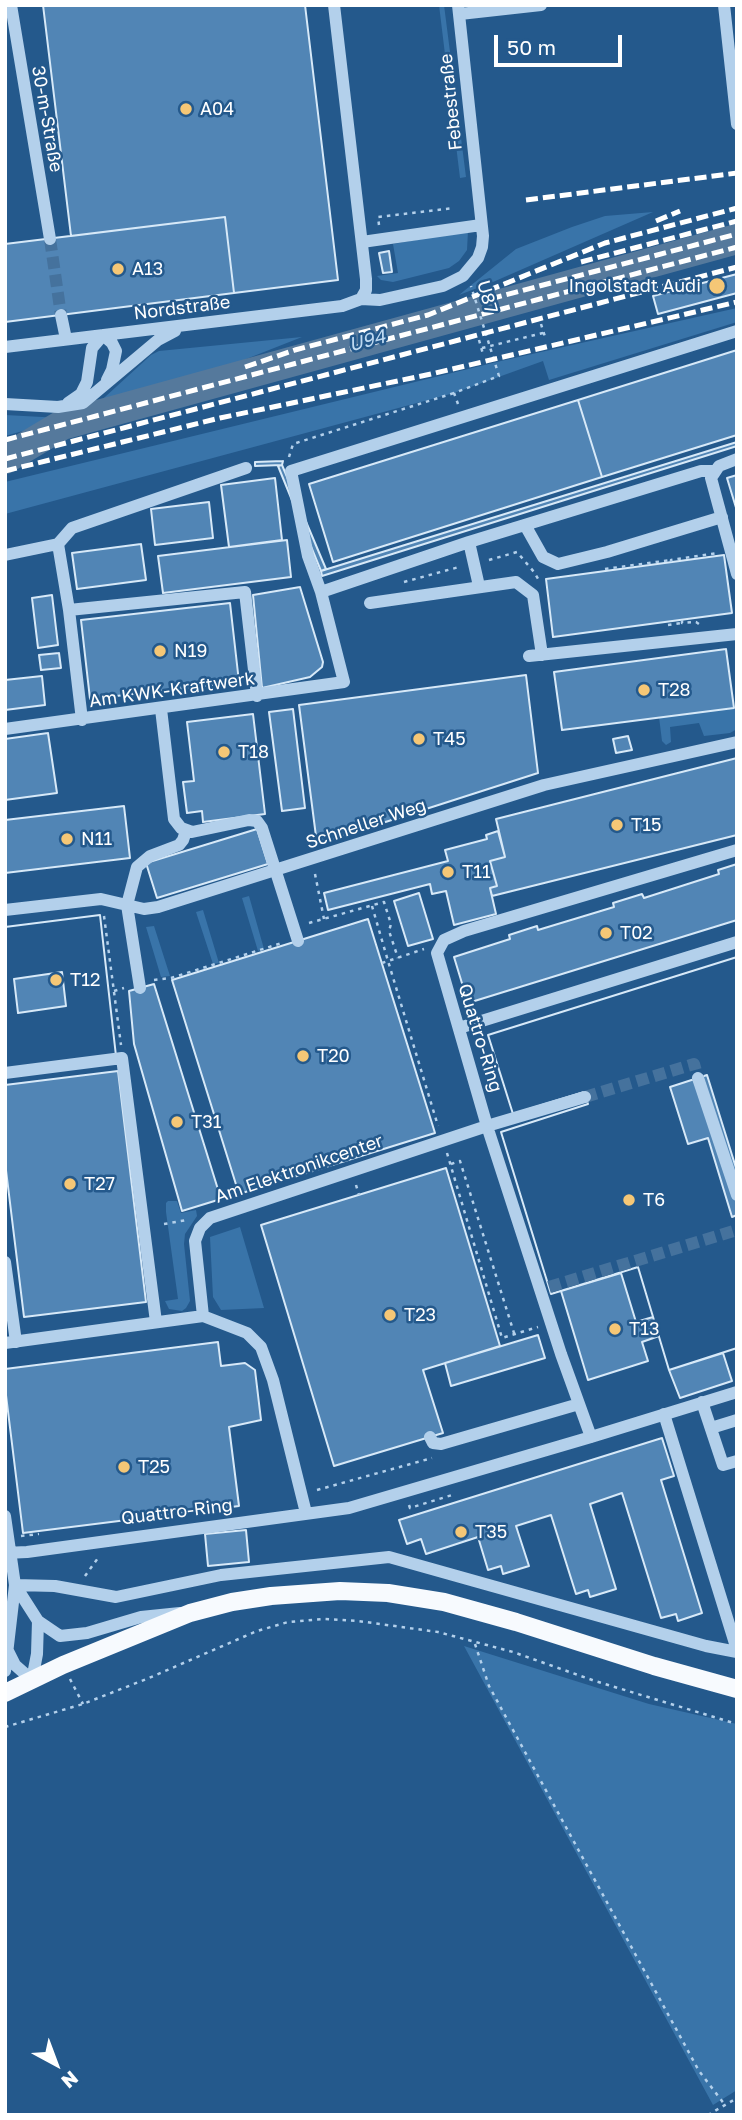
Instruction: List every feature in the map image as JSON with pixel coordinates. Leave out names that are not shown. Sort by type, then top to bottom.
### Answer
[{"type":"main road","points":[[5,1693],[32,1679],[190,1613],[232,1602],[306,1592],[388,1593],[444,1601],[737,1689]]},
{"type":"lane","name":"30-m-Straße","points":[[10,5],[50,239]]},
{"type":"lane","points":[[334,5],[366,279],[366,290],[361,299]]},
{"type":"lane","name":"Febestraße","points":[[481,225],[459,10],[541,5]]},
{"type":"lane","points":[[724,5],[737,124]]},
{"type":"lane","points":[[362,242],[481,225]]},
{"type":"lane","name":"Nordstraße","points":[[5,347],[342,306],[361,299],[380,300],[453,282],[471,268],[478,258],[482,247],[481,225]]},
{"type":"lane","points":[[61,315],[66,339],[77,342],[85,350],[90,363]]},
{"type":"lane","points":[[5,404],[58,407],[83,403],[158,340],[183,327]]},
{"type":"lane","points":[[737,331],[291,471],[308,556],[321,592],[469,542],[701,471],[713,471],[737,459]]},
{"type":"lane","points":[[58,407],[72,402],[88,382],[92,348],[103,335],[116,351],[112,370],[104,386]]},
{"type":"lane","points":[[5,555],[58,544],[72,528],[246,468]]},
{"type":"lane","points":[[713,471],[712,484],[737,574]]},
{"type":"lane","points":[[525,525],[542,557],[558,564],[722,517]]},
{"type":"lane","points":[[469,542],[479,586]]},
{"type":"lane","points":[[58,544],[82,720]]},
{"type":"lane","points":[[370,603],[516,582],[533,596],[535,655],[737,634]]},
{"type":"lane","points":[[69,610],[246,592],[257,696]]},
{"type":"lane","name":"Am KWK-Kraftwerk","points":[[5,729],[344,682],[321,592]]},
{"type":"lane","points":[[161,709],[174,819],[186,831],[191,832],[250,820],[257,821],[262,828],[298,939]]},
{"type":"lane","name":"Schneller Weg","points":[[5,910],[101,899],[144,909],[158,907],[544,785],[737,743]]},
{"type":"lane","points":[[140,988],[127,905],[137,867],[150,856],[179,845],[186,831]]},
{"type":"lane","points":[[444,940],[464,930],[737,850]]},
{"type":"lane","name":"Quattro-Ring","points":[[444,940],[439,948],[438,958],[487,1126],[545,1288],[552,1324],[591,1437]]},
{"type":"lane","points":[[459,1028],[737,942]]},
{"type":"lane","points":[[5,1073],[122,1058],[156,1322]]},
{"type":"lane","points":[[698,1078],[737,1195]]},
{"type":"lane","name":"Am Elektronikcenter","points":[[203,1315],[195,1241],[204,1224],[211,1218],[367,1159],[442,1140],[585,1097]]},
{"type":"lane","points":[[5,1262],[10,1342],[203,1315],[247,1333],[261,1347],[273,1380],[306,1513]]},
{"type":"lane","name":"Quattro-Ring","points":[[8,1552],[27,1552],[349,1508],[737,1392]]},
{"type":"lane","points":[[702,1402],[723,1465],[737,1461]]},
{"type":"lane","points":[[429,1437],[433,1443],[441,1444],[579,1404]]},
{"type":"lane","points":[[15,1585],[55,1586],[116,1597],[221,1574],[388,1557],[706,1646],[737,1651],[664,1414]]},
{"type":"lane","points":[[711,1428],[737,1420]]},
{"type":"lane","points":[[5,1516],[8,1552],[15,1585],[5,1671]]},
{"type":"lane","points":[[15,1585],[38,1621],[60,1636],[74,1635],[141,1617],[190,1613]]},
{"type":"lane","points":[[7,1649],[15,1665],[32,1679],[37,1654],[38,1621]]},
{"type":"path","points":[[380,228],[378,217],[454,208]]},
{"type":"path","name":"U87","points":[[457,391],[499,376],[471,285]]},
{"type":"path","points":[[541,324],[546,340]]},
{"type":"path","points":[[483,347],[543,333]]},
{"type":"path","points":[[480,340],[484,354]]},
{"type":"path","points":[[671,562],[731,552]]},
{"type":"path","points":[[669,625],[682,623]]},
{"type":"path","points":[[313,860],[324,919],[384,902],[391,924],[389,931],[398,958]]},
{"type":"path","points":[[101,899],[121,1050]]},
{"type":"path","points":[[372,906],[442,1140],[452,1164],[483,1283],[502,1338],[552,1324]]},
{"type":"path","points":[[382,940],[391,938]]},
{"type":"path","points":[[155,980],[171,978],[298,939]]},
{"type":"path","points":[[382,963],[444,940]]},
{"type":"path","points":[[113,1027],[119,1027]]},
{"type":"path","points":[[452,1164],[460,1161],[514,1334]]},
{"type":"path","points":[[164,1224],[188,1220],[204,1224]]},
{"type":"path","points":[[75,1589],[100,1556]]},
{"type":"path","points":[[5,1727],[83,1704],[257,1631],[288,1622],[324,1619],[419,1629],[474,1642],[737,1724]]},
{"type":"path","points":[[474,1642],[489,1686],[699,2071],[725,2105]]},
{"type":"path","points":[[708,2115],[737,2098]]},
{"type":"shaded area","points":[[439,5],[444,5],[466,177],[460,178]]},
{"type":"shaded area","points":[[653,212],[459,295],[516,249],[605,216]]},
{"type":"shaded area","points":[[468,231],[467,250],[459,261],[449,268],[393,282],[381,280],[377,276],[398,273],[393,244]]},
{"type":"shaded area","points":[[737,308],[737,322],[549,380],[543,361],[454,393],[5,514],[5,482],[501,361]]},
{"type":"shaded area","points":[[302,337],[184,386],[5,436],[5,415],[61,418],[78,414],[94,407],[151,355],[159,351]]},
{"type":"shaded area","points":[[737,708],[737,729],[730,733],[704,736],[699,723],[670,727],[671,742],[666,745],[662,741],[659,717]]},
{"type":"shaded area","points":[[249,896],[264,949],[258,951],[242,898]]},
{"type":"shaded area","points":[[203,910],[219,963],[213,964],[196,912]]},
{"type":"shaded area","points":[[154,926],[170,976],[161,977],[146,927]]},
{"type":"shaded area","points":[[168,1201],[177,1201],[181,1213],[196,1210],[197,1216],[185,1234],[190,1301],[182,1311],[169,1309],[165,1301],[178,1299],[166,1212]]},
{"type":"shaded area","points":[[240,1227],[264,1308],[221,1310],[213,1297],[210,1237]]},
{"type":"shaded area","points":[[464,1646],[649,1704],[737,1724],[737,2090],[713,2105]]},
{"type":"building","name":"A04","points":[[43,5],[305,5],[338,280],[234,293],[225,217],[71,236]]},
{"type":"building","name":"A13","points":[[225,217],[234,293],[5,322],[5,244]]},
{"type":"building","points":[[389,251],[392,272],[383,273],[379,253]]},
{"type":"building","points":[[737,274],[737,293],[658,314],[653,296]]},
{"type":"building","points":[[737,350],[737,435],[602,477],[578,400]]},
{"type":"building","points":[[578,400],[602,477],[333,562],[309,484]]},
{"type":"building","points":[[737,442],[737,446],[322,576],[321,571]]},
{"type":"building","points":[[283,461],[282,465],[255,466],[255,462]]},
{"type":"building","points":[[282,465],[326,569],[321,571],[278,466]]},
{"type":"building","points":[[737,475],[737,511],[727,478]]},
{"type":"building","points":[[275,478],[282,540],[229,547],[221,485]]},
{"type":"building","points":[[209,502],[213,538],[155,545],[151,509]]},
{"type":"building","points":[[287,540],[291,577],[163,593],[158,556]]},
{"type":"building","points":[[141,544],[146,580],[77,589],[72,553]]},
{"type":"building","points":[[724,555],[732,613],[553,637],[546,579]]},
{"type":"building","points":[[300,587],[323,662],[322,667],[310,677],[262,688],[253,595]]},
{"type":"building","points":[[52,595],[58,645],[38,648],[32,598]]},
{"type":"building","name":"N19","points":[[230,603],[239,682],[90,699],[81,620]]},
{"type":"building","name":"T28","points":[[726,649],[734,708],[562,730],[554,672]]},
{"type":"building","points":[[59,653],[61,668],[41,670],[39,655]]},
{"type":"building","name":"T45","points":[[526,675],[538,773],[317,844],[299,705]]},
{"type":"building","points":[[42,676],[45,705],[5,710],[5,680]]},
{"type":"building","points":[[293,709],[305,808],[282,811],[269,712]]},
{"type":"building","name":"T18","points":[[253,714],[265,814],[203,822],[202,811],[187,813],[183,782],[194,781],[187,722]]},
{"type":"building","points":[[48,733],[57,793],[5,800],[5,739]]},
{"type":"building","points":[[628,736],[632,750],[616,753],[613,739]]},
{"type":"building","name":"T15","points":[[737,758],[737,835],[492,896],[490,888],[497,886],[490,861],[505,857],[496,819]]},
{"type":"building","name":"N11","points":[[124,806],[130,858],[5,873],[5,820]]},
{"type":"building","points":[[257,829],[268,864],[157,898],[146,863]]},
{"type":"building","name":"T11","points":[[498,831],[505,857],[490,861],[497,886],[490,888],[496,914],[454,925],[446,891],[432,894],[430,884],[328,910],[324,893],[448,861],[445,850],[487,839],[486,835]]},
{"type":"building","name":"T02","points":[[737,864],[737,920],[468,1003],[454,957],[510,939],[509,935],[537,926],[538,930],[614,907],[613,903],[642,894],[644,898],[719,874],[718,870]]},
{"type":"building","points":[[419,893],[433,939],[408,946],[394,901]]},
{"type":"building","name":"T12","points":[[100,915],[116,1056],[5,1069],[5,927]],"holes":[[[62,972],[66,1006],[18,1013],[14,979]]]},
{"type":"building","name":"T12","points":[[100,915],[116,1056],[5,1069],[5,927]]},
{"type":"building","name":"T20","points":[[368,919],[435,1133],[239,1194],[172,980]]},
{"type":"building","name":"T6","points":[[737,957],[737,1171],[707,1075],[670,1087],[688,1144],[708,1138],[732,1217],[737,1215],[737,1348],[669,1370],[638,1267],[551,1294],[501,1132],[588,1104],[584,1092],[513,1114],[488,1035]]},
{"type":"building","name":"T6","points":[[737,957],[737,1348],[669,1370],[638,1267],[551,1294],[501,1132],[588,1104],[584,1092],[513,1114],[488,1035]]},
{"type":"building","name":"T31","points":[[154,984],[221,1199],[182,1211],[134,1044],[129,991]]},
{"type":"building","name":"T27","points":[[118,1071],[146,1302],[24,1317],[5,1162],[5,1085]]},
{"type":"building","name":"T23","points":[[446,1168],[500,1346],[423,1370],[443,1433],[334,1466],[261,1225]]},
{"type":"building","name":"T13","points":[[621,1273],[636,1322],[653,1317],[659,1336],[642,1342],[648,1361],[588,1380],[561,1291]]},
{"type":"building","points":[[538,1335],[545,1358],[451,1386],[445,1363]]},
{"type":"building","name":"T25","points":[[218,1342],[221,1366],[245,1363],[255,1370],[261,1420],[229,1427],[239,1506],[23,1533],[5,1369]]},
{"type":"building","points":[[723,1353],[732,1381],[680,1398],[669,1370]]},
{"type":"building","name":"T35","points":[[662,1438],[674,1476],[661,1480],[702,1613],[678,1621],[676,1614],[661,1618],[622,1493],[590,1504],[616,1589],[590,1597],[588,1590],[576,1594],[551,1515],[516,1526],[529,1566],[503,1574],[501,1566],[488,1570],[478,1537],[426,1554],[421,1539],[407,1544],[399,1520]]},
{"type":"building","points":[[246,1530],[249,1562],[208,1566],[205,1534]]},
{"type":"waterway","name":"U94","points":[[5,459],[62,425],[737,239]]},
{"type":"tunnel","points":[[50,239],[61,315]]},
{"type":"tunnel","points":[[585,1097],[694,1064],[698,1078]]},
{"type":"tunnel","points":[[549,1287],[737,1230]]},
{"type":"railway","points":[[526,200],[737,173]]},
{"type":"railway","points":[[245,367],[295,350],[428,315],[605,243],[737,208]]},
{"type":"railway","points":[[656,221],[680,211]]},
{"type":"railway","points":[[581,262],[737,221]]},
{"type":"railway","points":[[490,299],[737,234]]},
{"type":"railway","points":[[5,440],[737,247]]},
{"type":"railway","points":[[5,459],[737,267]]},
{"type":"railway","points":[[5,471],[220,418],[431,374],[737,302]]},
{"type":"place","name":"A04","points":[[186,109]]},
{"type":"place","name":"A13","points":[[118,269]]},
{"type":"place","name":"Ingolstadt Audi","points":[[717,286]]},
{"type":"place","name":"N19","points":[[160,651]]},
{"type":"place","name":"T28","points":[[644,690]]},
{"type":"place","name":"T45","points":[[419,739]]},
{"type":"place","name":"T18","points":[[224,752]]},
{"type":"place","name":"T15","points":[[617,825]]},
{"type":"place","name":"N11","points":[[67,839]]},
{"type":"place","name":"T11","points":[[448,872]]},
{"type":"place","name":"T02","points":[[606,933]]},
{"type":"place","name":"T12","points":[[56,980]]},
{"type":"place","name":"T20","points":[[303,1056]]},
{"type":"place","name":"T31","points":[[177,1122]]},
{"type":"place","name":"T27","points":[[70,1184]]},
{"type":"place","name":"T6","points":[[629,1200]]},
{"type":"place","name":"T23","points":[[390,1315]]},
{"type":"place","name":"T13","points":[[615,1329]]},
{"type":"place","name":"T25","points":[[124,1467]]},
{"type":"place","name":"T35","points":[[461,1532]]}]
